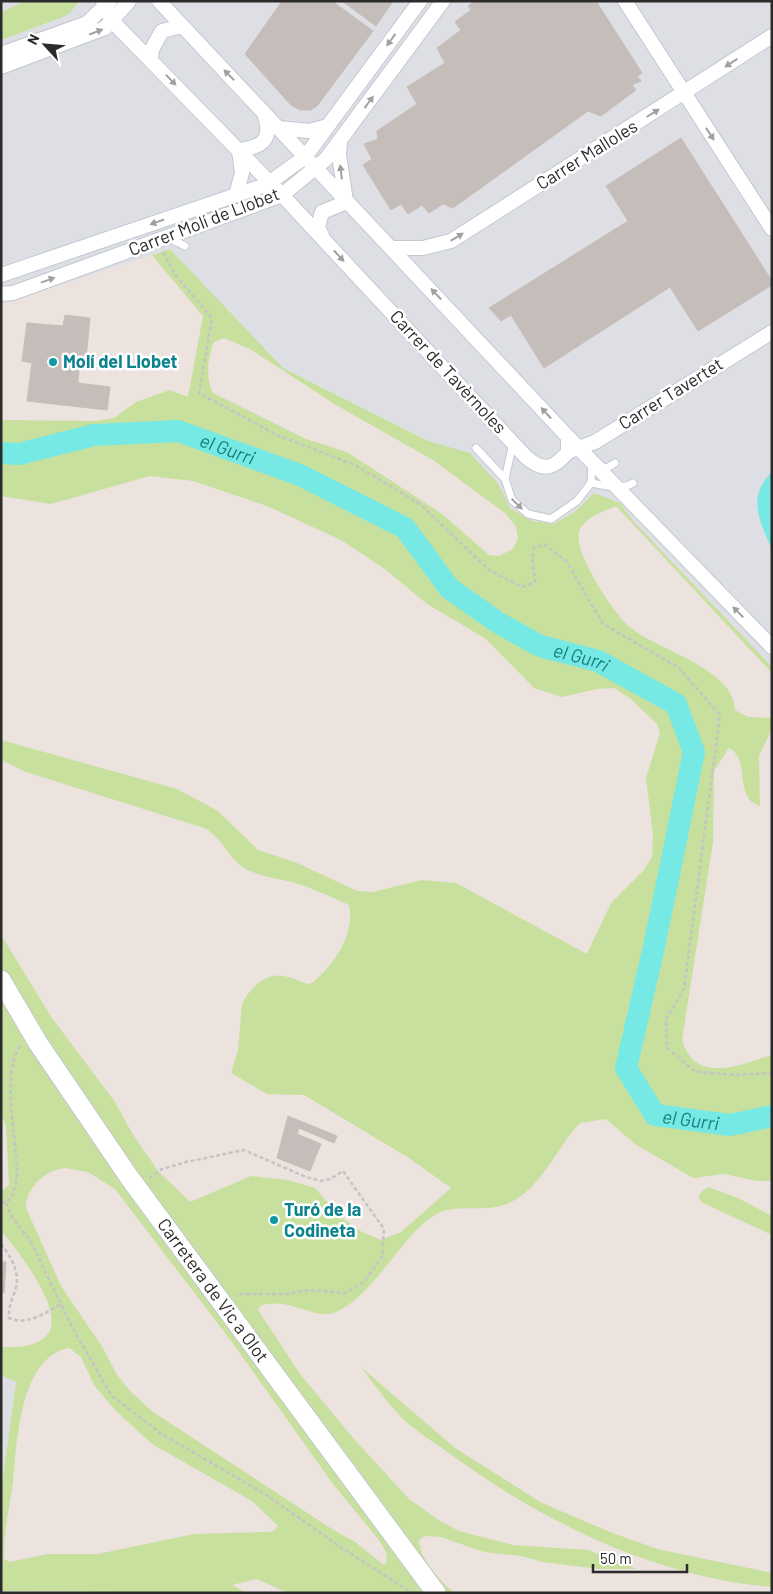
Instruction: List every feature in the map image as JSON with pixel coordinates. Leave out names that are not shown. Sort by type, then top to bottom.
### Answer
[{"type":"street","points":[[1,67],[105,28],[128,1]]},
{"type":"street","points":[[159,1],[263,110],[346,202],[393,248],[568,437],[573,450],[592,463],[772,647]]},
{"type":"street","name":"Carrer Molí de Llobet","points":[[1,275],[270,182],[305,157],[420,1]]},
{"type":"street","name":"Carrer Molí de Llobet","points":[[1,294],[164,243],[282,195],[326,160],[442,1]]},
{"type":"street","points":[[625,1],[683,94],[772,229]]},
{"type":"street","points":[[1,54],[87,23],[106,3]]},
{"type":"street","name":"Carrer de Tavèrnoles","points":[[106,3],[112,21],[270,182],[535,465],[547,467],[558,464],[573,450]]},
{"type":"street","points":[[151,60],[152,49],[162,30],[182,26]]},
{"type":"street","name":"Carrer Malloles","points":[[393,248],[423,248],[451,241],[772,36]]},
{"type":"street","points":[[236,195],[242,173],[239,150],[255,148],[266,138],[268,126],[263,110]]},
{"type":"street","points":[[279,128],[309,131],[328,126]]},
{"type":"street","points":[[340,141],[339,155],[346,202]]},
{"type":"street","points":[[324,240],[318,227],[322,212],[333,205],[346,202]]},
{"type":"street","name":"Carrer Tavertet","points":[[573,450],[596,442],[772,332]]},
{"type":"street","name":"Carretera de Vic a Olot","points":[[1,980],[31,1032],[129,1177],[436,1593]]},
{"type":"lane","points":[[164,243],[185,246]]},
{"type":"lane","points":[[505,479],[513,442]]},
{"type":"lane","points":[[476,448],[505,479],[512,500],[528,514],[552,519],[577,501],[591,483],[592,463],[607,468],[615,463]]},
{"type":"lane","points":[[591,483],[614,487],[627,486],[633,482]]},
{"type":"path","points":[[164,243],[176,276],[212,318],[199,393],[277,435],[355,465],[420,504],[489,570],[522,587],[535,582],[532,559],[534,548],[544,544],[567,562],[603,624],[678,668],[720,715],[684,990],[666,1019],[667,1048],[696,1072],[737,1075],[772,1073]]},
{"type":"path","points":[[1,1203],[6,1203],[11,1198],[17,1172],[11,1122],[12,1073],[19,1048],[31,1032]]},
{"type":"path","points":[[162,1169],[244,1150],[306,1177],[321,1181],[330,1179],[343,1171],[384,1229],[382,1257],[364,1282],[345,1293],[309,1290],[284,1294],[241,1294],[221,1302]]},
{"type":"path","points":[[6,1203],[12,1218],[31,1242],[61,1304],[111,1395],[160,1433],[265,1494],[336,1544],[412,1593]]},
{"type":"path","points":[[1,1244],[13,1263],[16,1274],[17,1286],[8,1310],[9,1318],[15,1321],[27,1320],[61,1304]]},
{"type":"shaded area","points":[[1,1],[772,1],[772,667],[634,522],[620,503],[594,493],[576,511],[554,524],[532,521],[510,508],[499,485],[470,453],[428,441],[283,368],[170,249],[1,304]]},
{"type":"shaded area","points":[[1,1375],[16,1381],[1,1492]]},
{"type":"shaded area","points":[[1,1591],[81,1592],[81,1593],[1,1593]]},
{"type":"green space","points":[[25,1],[79,1],[70,13],[63,17],[1,40],[1,12]]},
{"type":"green space","points":[[170,249],[283,368],[428,441],[470,453],[499,485],[510,508],[532,521],[554,524],[576,511],[594,493],[620,503],[634,522],[772,667],[772,673],[616,506],[589,519],[581,527],[579,541],[582,554],[606,598],[631,628],[709,672],[722,683],[731,695],[735,710],[748,717],[772,718],[772,728],[759,756],[760,806],[752,802],[747,795],[736,753],[729,748],[714,771],[713,842],[682,1040],[689,1054],[697,1063],[708,1067],[733,1066],[772,1055],[772,1181],[756,1181],[725,1174],[693,1178],[635,1144],[606,1119],[580,1123],[528,1191],[504,1205],[486,1208],[459,1208],[433,1216],[409,1239],[360,1296],[347,1306],[333,1313],[326,1314],[281,1304],[260,1306],[258,1310],[300,1374],[354,1439],[409,1499],[440,1521],[459,1531],[513,1545],[588,1550],[637,1569],[598,1569],[543,1562],[521,1556],[484,1552],[441,1537],[425,1536],[419,1540],[423,1555],[437,1576],[454,1593],[288,1593],[257,1579],[232,1585],[247,1593],[1,1591],[1,1491],[16,1382],[1,1375],[1,1347],[24,1346],[40,1341],[51,1327],[51,1314],[46,1299],[29,1267],[1,1231],[1,1191],[9,1185],[6,1126],[1,1114],[1,935],[52,1018],[115,1102],[132,1133],[158,1171],[190,1202],[251,1176],[287,1180],[315,1188],[338,1215],[362,1232],[381,1240],[401,1232],[451,1188],[409,1158],[304,1095],[267,1094],[231,1073],[238,1050],[242,1004],[245,998],[255,986],[267,978],[281,975],[310,984],[318,977],[334,960],[346,938],[350,916],[349,905],[299,884],[264,876],[248,870],[235,860],[211,832],[204,828],[26,772],[1,760],[1,740],[177,789],[218,811],[258,850],[295,862],[357,891],[373,892],[422,880],[456,883],[587,954],[611,903],[643,871],[652,857],[653,835],[646,778],[660,733],[657,724],[631,699],[614,688],[597,689],[562,697],[534,688],[486,639],[427,604],[385,569],[341,540],[267,506],[193,481],[150,476],[51,504],[1,496],[1,420],[96,421],[114,418],[136,402],[170,390],[188,397],[203,316],[152,255]],"holes":[[[224,338],[250,349],[336,405],[433,460],[506,514],[516,527],[518,538],[513,549],[499,556],[489,555],[442,514],[347,452],[306,439],[213,393],[208,374],[210,354],[214,342]],[[66,1168],[88,1172],[115,1189],[232,1342],[333,1484],[379,1540],[386,1552],[387,1560],[384,1565],[354,1541],[335,1531],[153,1412],[131,1392],[117,1375],[103,1348],[61,1286],[26,1208],[29,1193],[38,1180],[59,1169]],[[69,1348],[81,1357],[94,1385],[115,1410],[152,1444],[252,1501],[278,1526],[274,1531],[267,1532],[194,1534],[98,1554],[47,1554],[10,1562],[4,1559],[19,1425],[30,1384],[40,1367],[52,1355]]]},
{"type":"green space","points":[[708,1187],[738,1198],[772,1216],[772,1235],[703,1203],[698,1197]]},
{"type":"green space","points":[[361,1367],[455,1448],[542,1503],[610,1532],[657,1549],[772,1573],[772,1587],[729,1582],[687,1572],[645,1559],[564,1525],[488,1480],[416,1430],[392,1408]]},
{"type":"water","points":[[772,472],[772,550],[760,519],[757,500],[759,491]]},
{"type":"building","points":[[282,1],[332,1],[373,31],[317,106],[311,110],[300,110],[291,105],[245,54]]},
{"type":"building","points":[[342,1],[393,1],[376,26]]},
{"type":"building","points":[[475,1],[596,1],[642,73],[637,76],[641,81],[632,85],[636,90],[601,116],[588,111],[453,208],[443,204],[429,213],[422,205],[408,214],[401,204],[391,210],[363,165],[372,159],[364,144],[378,139],[377,131],[417,104],[407,87],[445,63],[437,48],[461,30],[455,22],[471,10],[468,6]]},
{"type":"building","points":[[681,138],[772,281],[772,285],[698,331],[670,287],[544,368],[511,315],[501,321],[489,308],[628,221],[606,186]]},
{"type":"building","name":"Molí del Llobet","points":[[65,315],[90,318],[86,358],[80,358],[78,383],[110,387],[107,410],[27,401],[32,363],[22,361],[27,323],[63,326]]},
{"type":"building","points":[[288,1116],[337,1136],[334,1143],[299,1128],[297,1134],[321,1144],[310,1171],[277,1158]]},
{"type":"building","points":[[1,1262],[6,1262],[4,1293],[1,1293]]},
{"type":"waterway","name":"el Gurri","points":[[1,453],[19,454],[94,435],[178,431],[300,475],[405,528],[449,588],[497,622],[540,646],[598,661],[676,704],[694,752],[654,947],[626,1068],[655,1115],[730,1125],[772,1116]]},
{"type":"place","name":"Molí del Llobet","points":[[53,362]]},
{"type":"place","name":"Turó de la Codineta","points":[[274,1220]]}]
